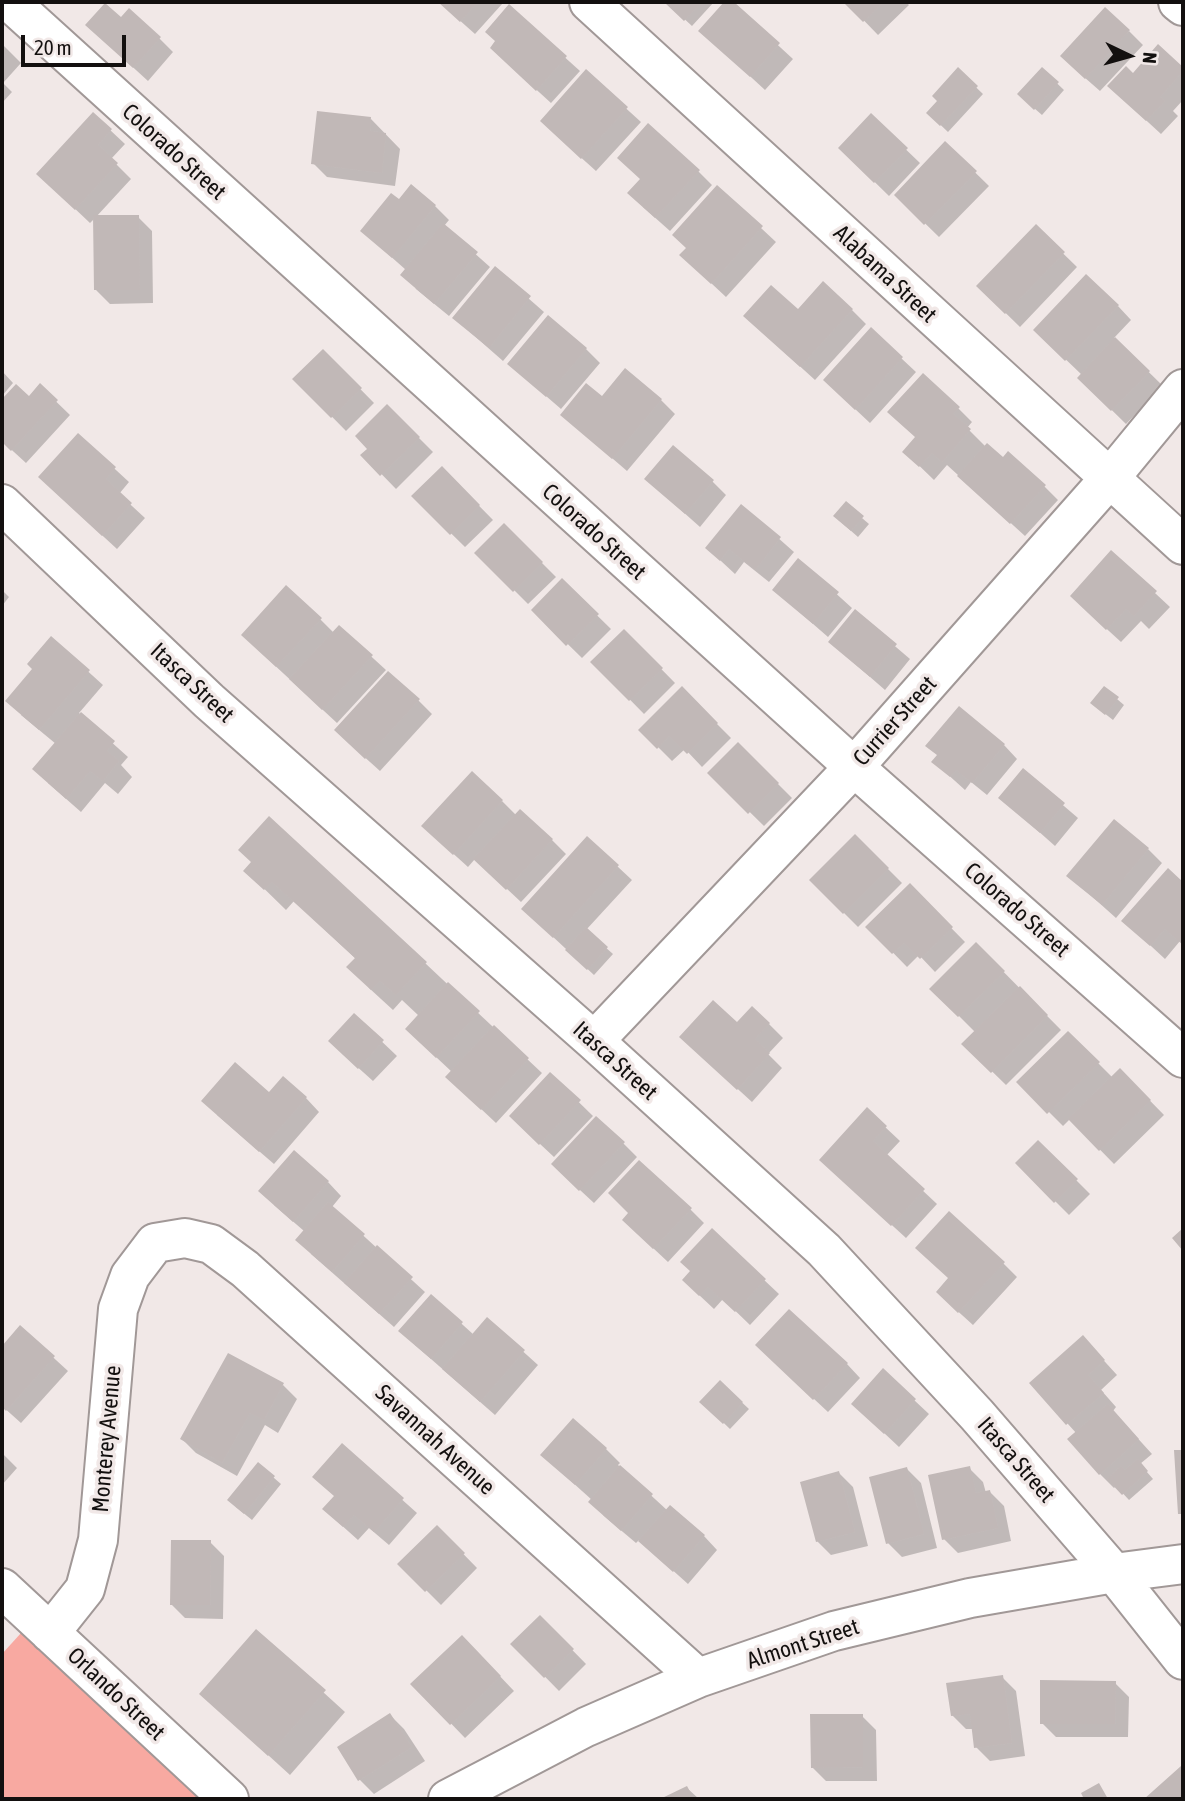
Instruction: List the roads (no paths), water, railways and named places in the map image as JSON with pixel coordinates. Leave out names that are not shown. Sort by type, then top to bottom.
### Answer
[{"type":"street","name":"Colorado Street","points":[[10,2],[854,767],[1183,1058]]},
{"type":"street","name":"Alabama Street","points":[[589,2],[1183,545]]},
{"type":"street","points":[[1178,2],[1183,6]]},
{"type":"street","name":"Currier Street","points":[[593,1041],[854,767],[1109,480],[1183,389]]},
{"type":"street","name":"Itasca Street","points":[[2,505],[209,701],[824,1250],[977,1415],[1114,1573],[1183,1660]]},
{"type":"street","name":"Savannah Avenue","points":[[155,1243],[185,1238],[211,1244],[245,1269],[698,1678]]},
{"type":"street","name":"Monterey Avenue","points":[[50,1633],[85,1589],[98,1539],[118,1309],[130,1276],[155,1243]]},
{"type":"street","name":"Almont Street","points":[[448,1799],[586,1727],[698,1678],[834,1631],[970,1598],[1183,1564]]},
{"type":"street","name":"Orlando Street","points":[[2,1588],[229,1799]]}]
